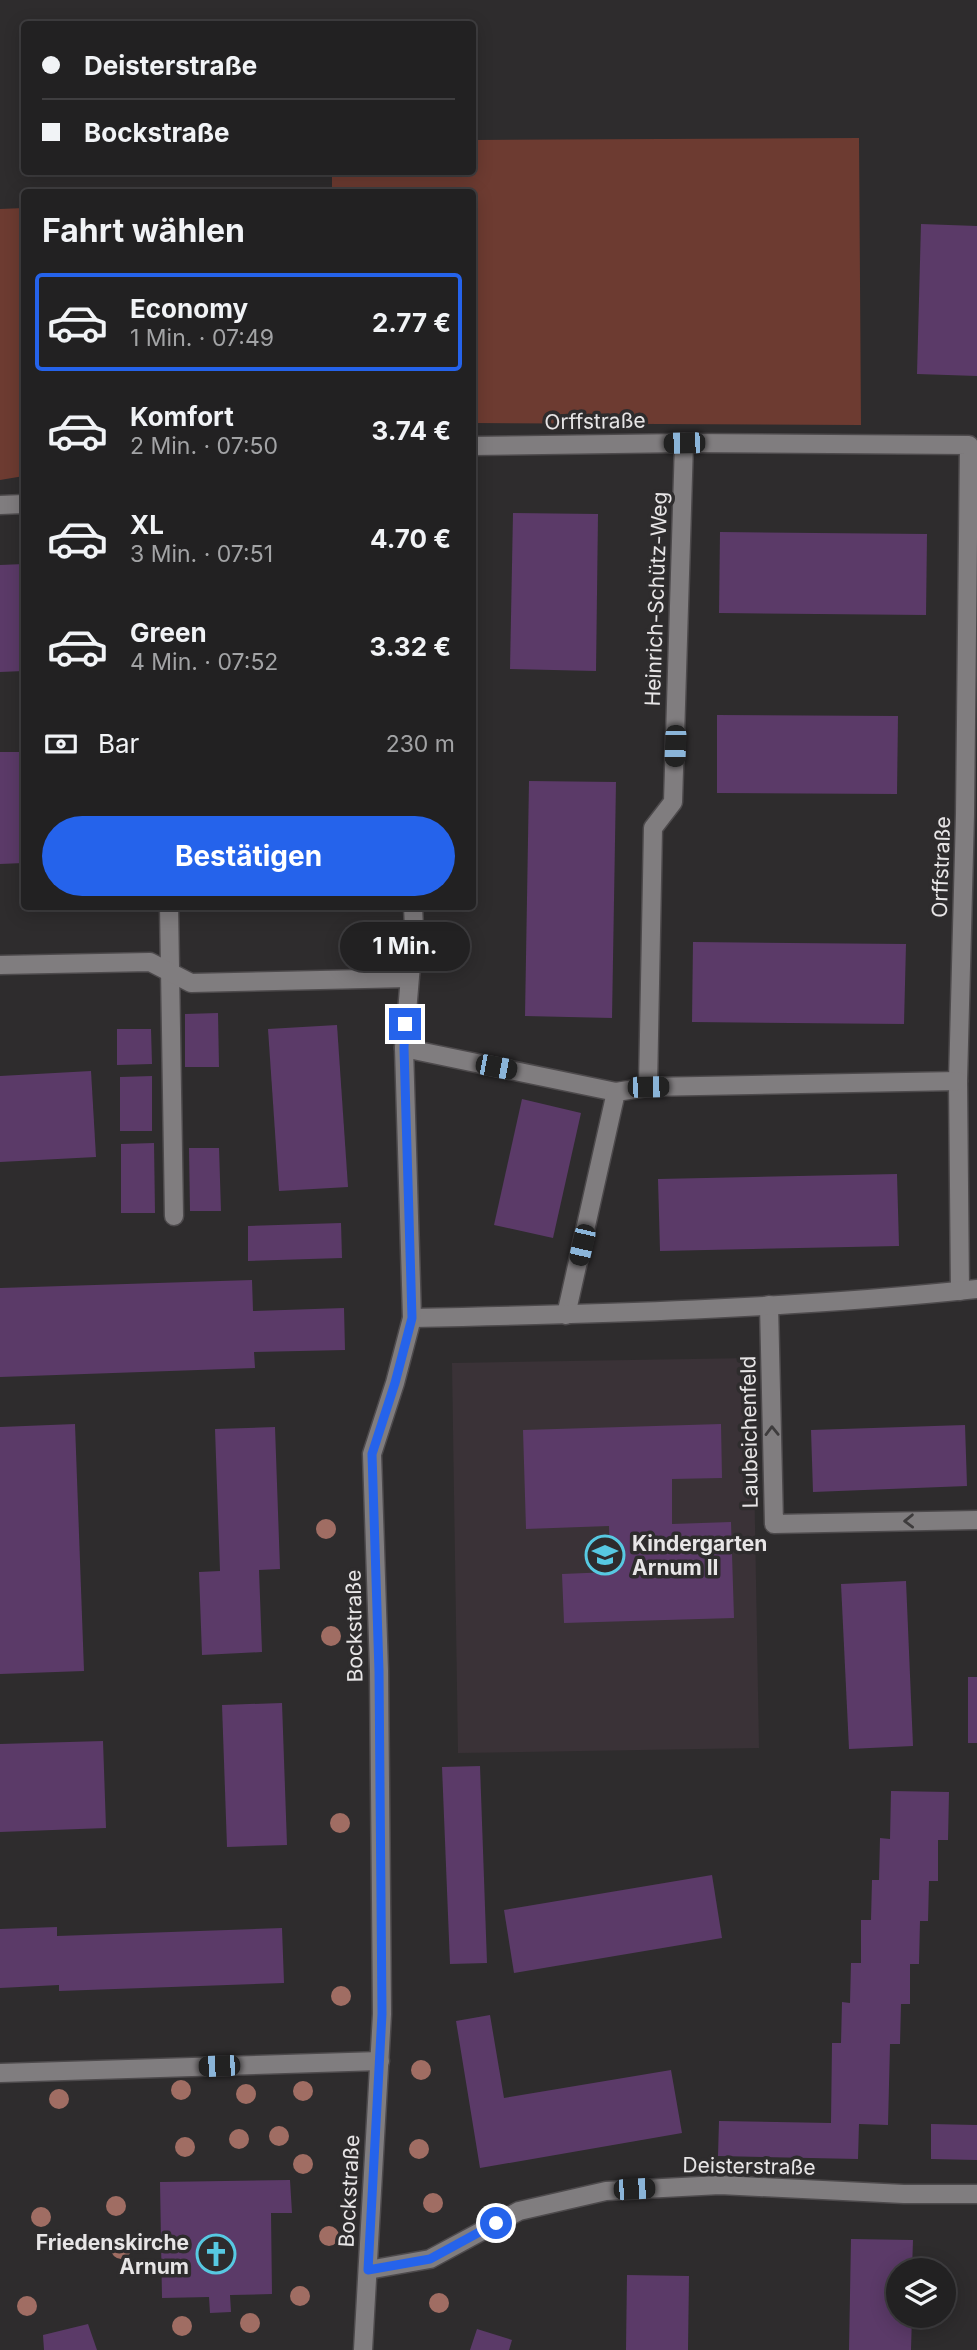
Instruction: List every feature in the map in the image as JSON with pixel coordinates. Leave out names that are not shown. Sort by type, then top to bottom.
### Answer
[{"type":"street","name":"Orffstraße","points":[[476,446],[973,440],[958,1081],[968,1290]]},
{"type":"street","name":"Heinrich-Schütz-Weg","points":[[648,1087],[653,828],[673,802],[684,443]]},
{"type":"street","points":[[0,505],[21,504]]},
{"type":"street","points":[[169,910],[174,1216]]},
{"type":"street","name":"Bockstraße","points":[[363,2350],[382,2014],[379,1671],[372,1454],[412,1318],[404,1048],[413,910]]},
{"type":"street","points":[[0,965],[150,962],[191,983],[409,978]]},
{"type":"street","points":[[404,1048],[616,1092],[648,1087],[958,1081]]},
{"type":"street","points":[[566,1315],[616,1092]]},
{"type":"street","points":[[412,1318],[566,1315],[769,1305],[968,1290]]},
{"type":"street","name":"Laubeichenfeld","points":[[769,1305],[774,1524],[977,1520]]},
{"type":"street","points":[[0,2073],[380,2061]]},
{"type":"street","name":"Deisterstraße","points":[[368,2270],[430,2259],[519,2211],[606,2191],[720,2185],[904,2194],[977,2194]]},
{"type":"shaded area","points":[[859,138],[861,425],[476,423],[476,189],[332,189],[332,175],[476,175],[476,140]]},
{"type":"shaded area","points":[[21,208],[21,476],[0,480],[0,209]]},
{"type":"shaded area","name":"Kindergarten Arnum II","points":[[752,1358],[759,1748],[458,1753],[452,1363]]},
{"type":"building","points":[[921,224],[977,226],[977,376],[917,374]]},
{"type":"building","points":[[513,513],[598,514],[596,671],[510,669]]},
{"type":"building","points":[[720,532],[927,534],[926,615],[719,613]]},
{"type":"building","points":[[21,564],[21,671],[0,672],[0,565]]},
{"type":"building","points":[[717,715],[898,716],[897,794],[717,793]]},
{"type":"building","points":[[0,752],[21,752],[21,863],[0,864]]},
{"type":"building","points":[[529,781],[616,782],[612,1018],[525,1016]]},
{"type":"building","points":[[693,942],[906,944],[904,1024],[692,1022]]},
{"type":"building","points":[[218,1013],[219,1067],[185,1067],[185,1014]]},
{"type":"building","points":[[337,1025],[348,1187],[279,1191],[268,1029]]},
{"type":"building","points":[[117,1029],[151,1029],[152,1064],[117,1065]]},
{"type":"building","points":[[91,1071],[96,1157],[0,1162],[0,1076]]},
{"type":"building","points":[[152,1076],[152,1131],[120,1131],[120,1077]]},
{"type":"building","points":[[522,1099],[581,1113],[553,1238],[494,1225]]},
{"type":"building","points":[[154,1143],[155,1213],[121,1213],[121,1144]]},
{"type":"building","points":[[189,1148],[219,1148],[221,1211],[190,1211]]},
{"type":"building","points":[[897,1174],[899,1246],[660,1251],[658,1179]]},
{"type":"building","points":[[341,1223],[342,1258],[248,1261],[248,1226]]},
{"type":"building","points":[[252,1280],[253,1311],[344,1308],[345,1350],[254,1352],[255,1368],[0,1377],[0,1288]]},
{"type":"building","points":[[75,1424],[84,1671],[0,1674],[0,1427]]},
{"type":"building","points":[[721,1424],[722,1478],[672,1479],[672,1524],[731,1522],[734,1618],[564,1623],[562,1574],[610,1572],[609,1526],[526,1529],[523,1430]]},
{"type":"building","points":[[965,1425],[967,1486],[813,1492],[811,1430]]},
{"type":"building","points":[[275,1427],[280,1569],[259,1570],[262,1652],[202,1655],[199,1572],[220,1571],[215,1429]]},
{"type":"building","points":[[906,1581],[913,1746],[849,1749],[841,1584]]},
{"type":"building","points":[[968,1677],[977,1677],[977,1743],[968,1743]]},
{"type":"building","points":[[282,1703],[287,1845],[227,1847],[222,1705]]},
{"type":"building","points":[[103,1741],[106,1828],[0,1832],[0,1744]]},
{"type":"building","points":[[480,1766],[487,1963],[450,1964],[442,1767]]},
{"type":"building","points":[[891,1791],[949,1792],[948,1840],[938,1840],[938,1881],[929,1881],[928,1921],[920,1921],[919,1964],[910,1964],[910,2004],[901,2004],[900,2044],[890,2044],[888,2125],[859,2124],[858,2159],[718,2156],[719,2121],[831,2123],[832,2043],[841,2043],[842,2002],[850,2003],[851,1963],[861,1963],[861,1920],[871,1920],[872,1880],[879,1880],[880,1838],[890,1839]]},
{"type":"building","points":[[712,1875],[722,1938],[514,1973],[504,1910]]},
{"type":"building","points":[[57,1927],[57,1936],[282,1928],[284,1983],[59,1991],[59,1985],[0,1988],[0,1929]]},
{"type":"building","points":[[490,2015],[504,2098],[671,2070],[682,2133],[480,2168],[456,2021]]},
{"type":"building","points":[[931,2124],[977,2125],[977,2160],[931,2159]]},
{"type":"building","name":"Friedenskirche Arnum","points":[[290,2180],[292,2213],[271,2213],[272,2294],[230,2295],[231,2312],[210,2313],[209,2297],[162,2298],[160,2182]]},
{"type":"building","points":[[851,2239],[913,2240],[912,2258],[886,2258],[886,2328],[912,2328],[911,2350],[849,2350]]},
{"type":"building","points":[[627,2275],[689,2276],[688,2350],[626,2350]]},
{"type":"building","points":[[88,2324],[97,2350],[44,2350],[43,2335]]},
{"type":"building","points":[[477,2329],[512,2340],[509,2350],[470,2350]]},
{"type":"place","name":"Kindergarten Arnum II","points":[[605,1555]]},
{"type":"place","name":"Friedenskirche Arnum","points":[[216,2254]]},
{"type":"route","points":[[405,1024],[412,1318],[372,1454],[379,1671],[382,2014],[368,2270],[430,2259],[496,2223]]}]
